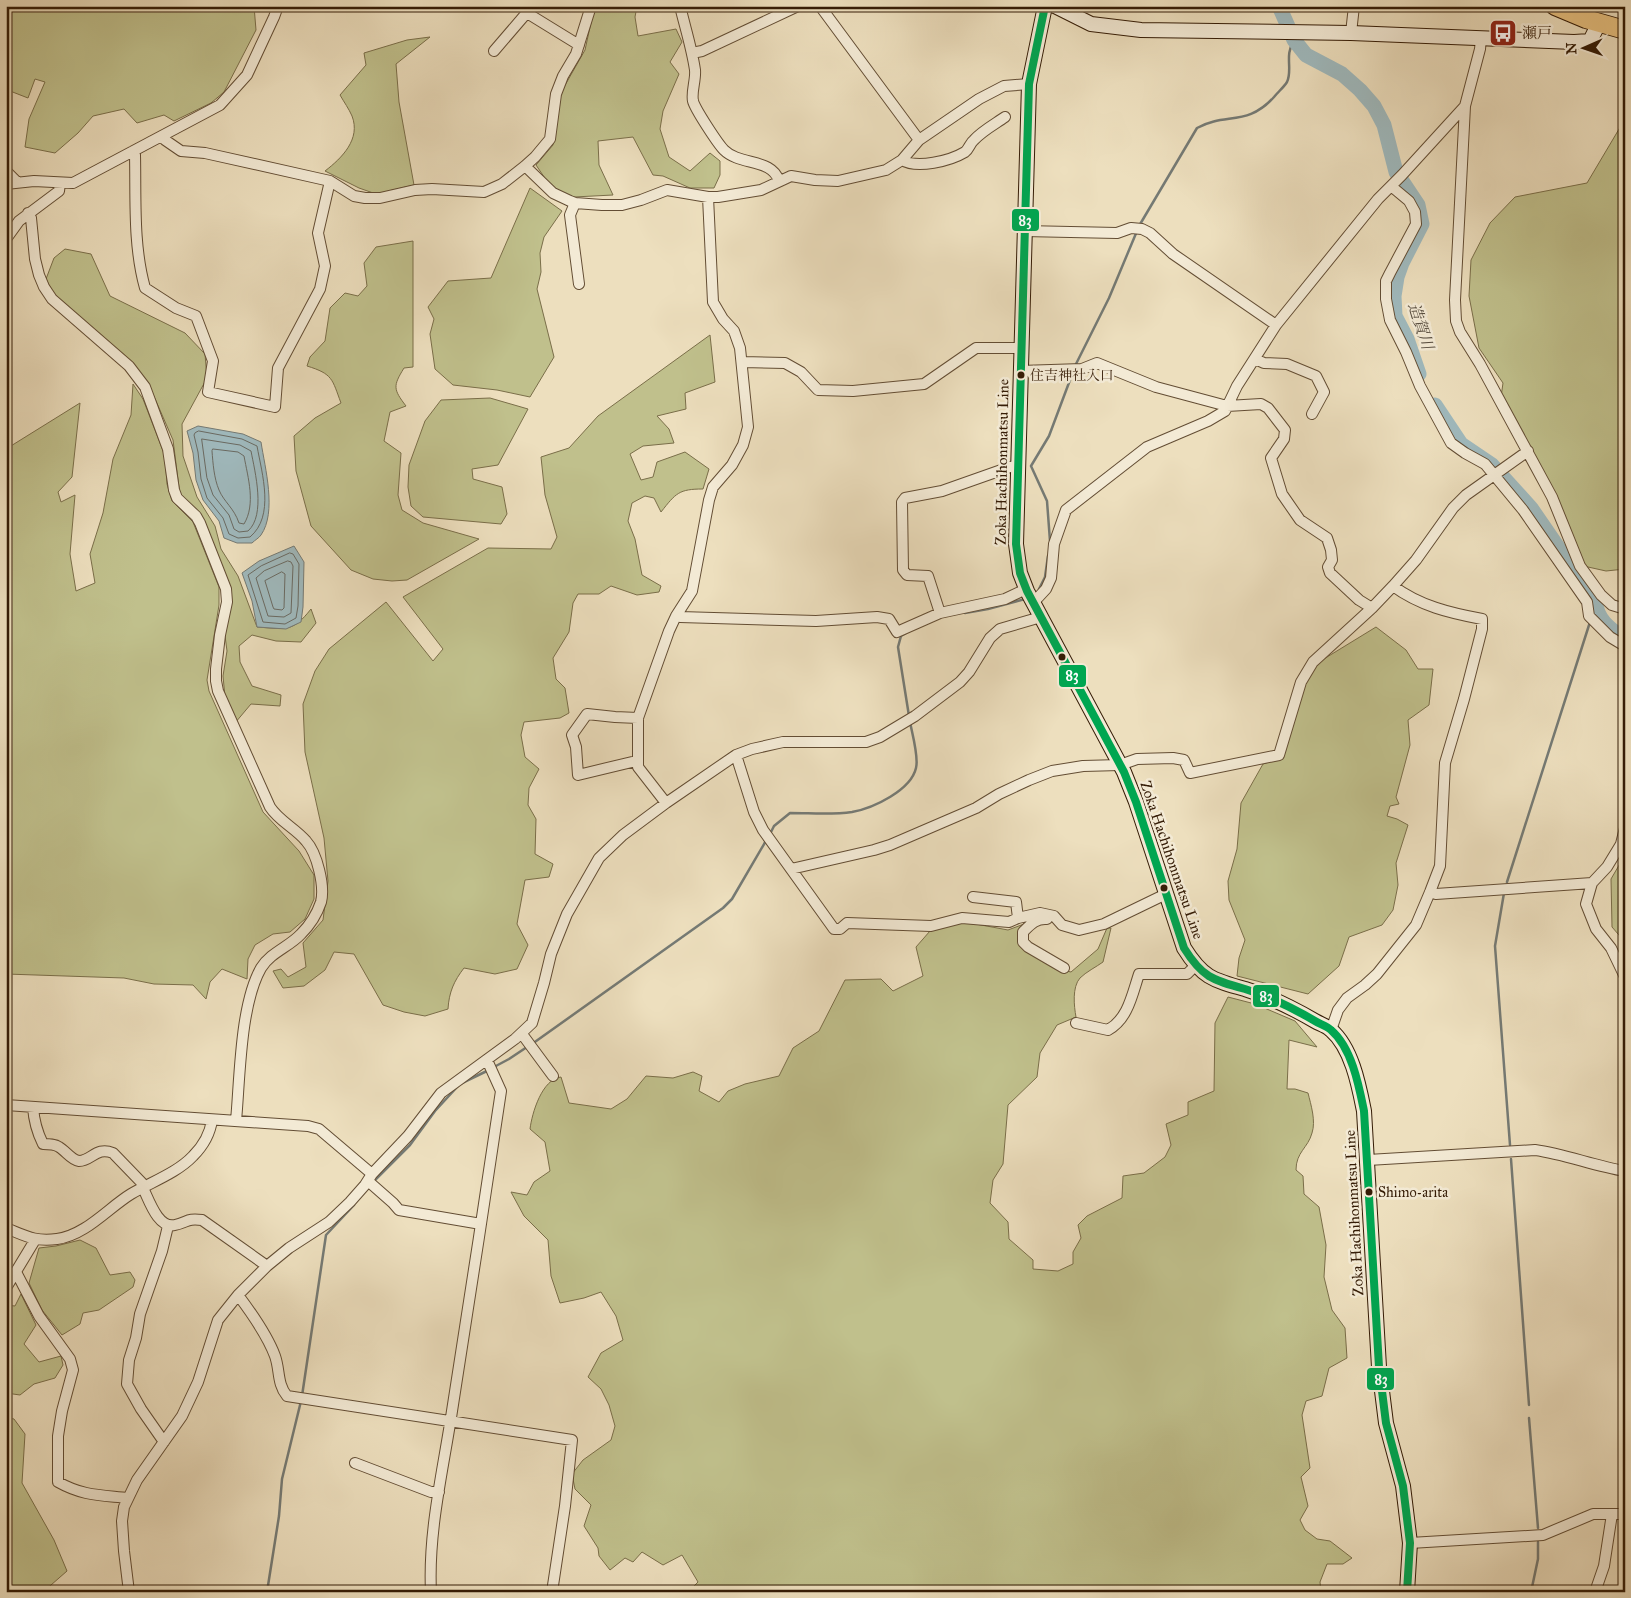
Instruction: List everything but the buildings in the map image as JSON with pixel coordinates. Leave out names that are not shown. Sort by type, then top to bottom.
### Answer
[{"type":"highway","points":[[1555,6],[1599,23],[1625,30]]},
{"type":"main road","name":"Zoka Hachihonmatsu Line","points":[[1045,6],[1029,84],[1020,348],[1016,544],[1020,573],[1030,596],[1120,766],[1136,802],[1184,948],[1195,966],[1209,977],[1229,986],[1244,989],[1287,1004],[1331,1030],[1340,1041],[1356,1074],[1364,1112],[1368,1160],[1379,1368],[1386,1423],[1403,1486],[1410,1543],[1407,1592]]},
{"type":"main road","points":[[1055,6],[1091,24],[1141,30],[1351,33],[1574,42],[1590,41],[1599,23]]},
{"type":"street","points":[[6,184],[17,182],[73,183],[220,105],[247,75],[278,6]]},
{"type":"street","points":[[162,136],[181,151],[205,154],[330,181],[354,196],[365,198],[380,198],[424,190],[484,192],[502,184],[525,166],[550,139],[556,94],[563,76],[576,54],[590,6]]},
{"type":"street","points":[[680,6],[695,72],[693,101],[724,150],[735,158],[770,168],[777,175],[779,181]]},
{"type":"street","points":[[692,54],[798,6]]},
{"type":"street","points":[[820,6],[920,140]]},
{"type":"street","points":[[1351,33],[1354,6]]},
{"type":"street","points":[[494,51],[528,8],[579,45]]},
{"type":"street","points":[[1481,39],[1465,106],[1456,321],[1460,332],[1480,364],[1552,497],[1580,566],[1601,595],[1612,605],[1625,610]]},
{"type":"street","points":[[525,166],[553,193],[575,204],[622,205],[667,190],[708,197],[761,190],[790,176],[838,181],[886,170],[902,160],[920,140],[979,99],[1004,86],[1029,84]]},
{"type":"street","points":[[676,616],[680,618],[816,621],[877,617],[889,619],[897,632],[940,613],[1005,599],[1030,596],[1046,589],[1051,578],[1054,544],[1066,510],[1147,447],[1208,422],[1225,411],[1276,325],[1378,199],[1397,181],[1465,106]]},
{"type":"street","points":[[902,160],[908,164],[934,164],[966,151],[974,140],[1005,117]]},
{"type":"street","points":[[133,151],[135,155],[136,233],[140,272],[145,288],[176,308],[196,316],[213,361],[208,392],[275,407],[278,368],[320,289],[325,266],[318,232],[330,181]]},
{"type":"street","points":[[6,171],[17,182]]},
{"type":"street","points":[[1397,181],[1415,212],[1416,224],[1386,282],[1386,299],[1390,320],[1420,386],[1451,443],[1498,472],[1588,602],[1589,616],[1610,636],[1625,646]]},
{"type":"street","points":[[6,240],[19,221],[59,192],[60,182]]},
{"type":"street","points":[[666,803],[638,767],[638,718],[652,675],[676,616],[692,591],[713,487],[732,465],[743,445],[748,427],[740,348],[734,331],[723,319],[713,302],[708,197]]},
{"type":"street","points":[[575,204],[570,215],[579,284]]},
{"type":"street","points":[[28,213],[31,218],[39,274],[52,299],[129,366],[144,387],[168,449],[174,490],[177,498],[196,516],[226,589],[227,602],[220,635],[216,669],[216,681],[221,700],[274,814],[305,839],[318,866],[322,885],[322,900],[316,915],[295,941],[272,954],[261,968],[255,983],[246,1015],[236,1121]]},
{"type":"street","points":[[1024,231],[1117,233],[1131,228],[1142,229],[1150,233],[1173,254],[1276,325]]},
{"type":"street","points":[[742,362],[784,363],[801,372],[818,390],[853,392],[924,384],[976,348],[1020,348]]},
{"type":"street","points":[[1255,359],[1264,363],[1287,364],[1316,376],[1324,392],[1312,414]]},
{"type":"street","points":[[1020,371],[1082,369],[1097,363],[1156,387],[1227,406],[1261,404],[1268,408],[1285,430],[1284,439],[1271,458],[1282,494],[1300,520],[1326,538],[1331,550],[1332,560],[1328,568],[1330,573],[1359,600],[1372,608]]},
{"type":"street","points":[[791,869],[856,855],[890,845],[976,808],[998,794],[1052,771],[1083,766],[1120,766],[1137,759],[1173,758],[1184,760],[1190,773],[1280,755],[1301,682],[1313,662],[1394,586],[1416,560],[1453,508],[1466,495],[1528,452]]},
{"type":"street","points":[[940,613],[928,576],[907,575],[903,570],[902,502],[905,498],[942,491],[1010,467],[1018,466]]},
{"type":"street","points":[[1331,1030],[1338,1010],[1347,998],[1377,974],[1416,924],[1440,866],[1445,763],[1482,629],[1482,619],[1430,606],[1403,593],[1394,586]]},
{"type":"street","points":[[129,1592],[122,1521],[128,1498],[137,1480],[182,1416],[198,1382],[218,1320],[238,1295],[267,1266],[289,1248],[329,1222],[408,1136],[441,1093],[492,1062],[524,1036],[532,1023],[551,954],[567,914],[600,858],[623,835],[666,803],[736,756],[752,749],[783,742],[866,742],[880,738],[915,716],[960,682],[969,672],[990,638],[1000,629],[1041,617]]},
{"type":"street","points":[[638,718],[587,714],[572,735],[576,747],[578,775],[638,762]]},
{"type":"street","points":[[736,756],[754,812],[763,830],[834,929],[840,928],[847,923],[931,926],[962,918],[1009,922],[1040,913],[1054,916],[1062,925],[1079,930],[1091,928],[1135,910],[1166,894]]},
{"type":"street","points":[[1625,828],[1621,844],[1607,867],[1592,883],[1586,904],[1596,929],[1611,948],[1625,977]]},
{"type":"street","points":[[1430,892],[1436,894],[1592,883]]},
{"type":"street","points":[[973,897],[1016,902],[1018,918]]},
{"type":"street","points":[[1054,916],[1051,919],[1041,918],[1032,922],[1023,932],[1023,942],[1028,948],[1064,968]]},
{"type":"street","points":[[1076,1023],[1108,1030],[1116,1026],[1124,1016],[1139,974],[1187,974],[1195,966]]},
{"type":"street","points":[[524,1036],[554,1076]]},
{"type":"street","points":[[431,1592],[430,1572],[434,1523],[501,1092],[492,1062]]},
{"type":"street","points":[[6,1105],[308,1126],[319,1129],[370,1177],[399,1210],[481,1224]]},
{"type":"street","points":[[33,1107],[36,1129],[43,1144],[56,1145],[73,1159],[79,1161],[107,1150],[113,1153],[142,1183],[161,1222],[168,1226],[191,1219],[202,1220],[267,1266]]},
{"type":"street","points":[[6,1228],[35,1240],[58,1239],[78,1232],[132,1194],[191,1158],[202,1147],[212,1120]]},
{"type":"street","points":[[1368,1160],[1534,1150],[1555,1153],[1604,1168],[1625,1171]]},
{"type":"street","points":[[164,1442],[141,1409],[127,1384],[128,1360],[136,1338],[140,1314],[162,1251],[168,1226]]},
{"type":"street","points":[[6,1288],[35,1240]]},
{"type":"street","points":[[16,1272],[38,1316],[70,1359],[72,1365],[71,1382],[62,1411],[58,1436],[58,1482],[84,1494],[128,1498]]},
{"type":"street","points":[[238,1295],[249,1309],[275,1356],[281,1389],[287,1396],[572,1440],[565,1506],[552,1592]]},
{"type":"street","points":[[356,1463],[432,1492],[439,1492]]},
{"type":"street","points":[[1410,1543],[1543,1535],[1592,1514],[1625,1514]]},
{"type":"street","points":[[1595,1592],[1604,1566],[1612,1514]]},
{"type":"green space","points":[[6,6],[254,6],[256,30],[224,92],[211,103],[174,121],[164,115],[137,123],[124,109],[93,116],[78,133],[55,153],[25,147],[29,119],[45,82],[35,79],[28,98],[10,91],[6,63]]},
{"type":"green space","points":[[597,6],[637,6],[635,17],[638,36],[676,29],[682,42],[670,62],[679,74],[663,111],[660,129],[669,157],[690,171],[710,153],[720,161],[720,175],[714,188],[690,188],[663,176],[653,175],[633,137],[598,141],[599,165],[613,195],[574,197],[555,193],[536,165],[553,145],[560,94],[585,50],[592,18]]},
{"type":"green space","points":[[430,37],[396,64],[399,102],[414,185],[376,194],[359,188],[325,171],[338,160],[352,140],[354,124],[352,116],[340,95],[366,65],[364,53],[407,40]]},
{"type":"green space","points":[[1625,119],[1625,569],[1606,571],[1579,565],[1572,545],[1500,404],[1503,383],[1479,348],[1469,296],[1471,260],[1490,223],[1515,197],[1587,183]]},
{"type":"green space","points":[[530,188],[562,211],[544,237],[540,253],[541,272],[537,289],[554,357],[530,397],[497,390],[453,385],[435,369],[430,334],[434,319],[428,307],[448,281],[491,278]]},
{"type":"green space","points":[[413,241],[413,367],[404,368],[396,383],[397,391],[406,406],[390,412],[384,441],[401,453],[398,495],[402,510],[423,523],[479,539],[407,580],[392,581],[373,579],[351,570],[311,526],[296,471],[294,436],[315,418],[341,403],[330,378],[322,372],[307,366],[310,357],[325,341],[330,308],[345,293],[358,296],[367,286],[364,263],[376,247]]},
{"type":"green space","points":[[65,249],[91,254],[110,296],[185,333],[205,354],[207,378],[182,424],[183,456],[197,497],[215,526],[221,549],[238,576],[257,627],[288,628],[299,622],[311,609],[316,623],[301,642],[276,641],[252,635],[239,646],[240,662],[252,686],[281,695],[280,706],[251,704],[235,723],[225,697],[223,676],[227,651],[224,628],[231,589],[180,495],[173,440],[149,385],[65,306],[53,293],[46,279],[54,258]]},
{"type":"green space","points":[[710,335],[715,382],[685,393],[686,409],[657,416],[669,429],[674,443],[643,446],[630,454],[641,480],[653,477],[657,462],[685,452],[709,469],[703,489],[679,493],[661,512],[654,498],[645,496],[632,503],[628,521],[635,539],[642,575],[661,586],[659,592],[637,595],[611,586],[599,594],[578,594],[573,603],[569,632],[553,658],[556,679],[565,688],[569,713],[560,718],[524,722],[521,735],[525,757],[539,769],[529,788],[528,805],[536,819],[535,854],[553,864],[549,877],[525,880],[517,924],[528,945],[517,969],[495,974],[464,968],[457,977],[453,987],[448,1009],[425,1016],[383,1005],[354,954],[334,952],[325,970],[304,986],[283,988],[273,971],[281,969],[288,977],[306,967],[303,943],[323,920],[328,881],[324,838],[305,752],[303,704],[315,671],[329,649],[386,602],[433,661],[443,649],[403,597],[488,548],[551,549],[557,537],[545,495],[541,457],[569,448],[598,416]]},
{"type":"green space","points":[[133,384],[143,399],[165,456],[167,484],[172,501],[193,522],[219,587],[219,605],[207,680],[209,691],[263,812],[299,851],[314,875],[314,899],[305,919],[290,932],[273,934],[255,945],[248,959],[247,979],[222,969],[210,982],[206,999],[193,985],[154,984],[124,978],[6,974],[6,449],[80,403],[72,477],[58,492],[61,502],[75,495],[70,554],[76,591],[95,583],[90,554],[103,513],[113,459],[131,415]]},
{"type":"green space","points":[[490,398],[528,409],[498,465],[472,469],[473,479],[502,487],[507,514],[501,524],[423,517],[411,506],[408,487],[409,465],[425,421],[441,400]]},
{"type":"green space","points":[[1376,627],[1406,650],[1418,669],[1433,669],[1429,705],[1408,720],[1410,745],[1396,797],[1399,804],[1390,806],[1387,816],[1408,825],[1396,863],[1398,885],[1393,910],[1382,925],[1349,937],[1339,966],[1308,994],[1237,976],[1239,958],[1245,940],[1229,900],[1228,881],[1237,849],[1241,803],[1263,764],[1282,758],[1303,683],[1314,665]]},
{"type":"green space","points":[[1625,855],[1625,942],[1612,927],[1611,879]]},
{"type":"green space","points":[[965,922],[1008,930],[1024,924],[1018,938],[1023,949],[1058,969],[1071,972],[1098,949],[1107,928],[1111,928],[1103,962],[1077,982],[1074,997],[1076,1017],[1057,1025],[1040,1053],[1037,1077],[1008,1105],[1003,1164],[993,1180],[990,1203],[1008,1222],[1009,1239],[1033,1260],[1033,1269],[1058,1271],[1073,1264],[1073,1252],[1081,1238],[1078,1225],[1087,1216],[1122,1198],[1123,1176],[1144,1173],[1165,1157],[1171,1145],[1166,1124],[1188,1115],[1188,1102],[1214,1091],[1215,1023],[1228,997],[1255,1004],[1295,1021],[1317,1047],[1289,1040],[1287,1089],[1308,1093],[1312,1108],[1312,1133],[1300,1154],[1296,1170],[1303,1176],[1304,1194],[1319,1207],[1326,1245],[1324,1277],[1332,1310],[1345,1328],[1347,1358],[1329,1368],[1322,1396],[1306,1401],[1302,1415],[1310,1468],[1301,1477],[1308,1506],[1300,1520],[1305,1530],[1317,1539],[1330,1541],[1352,1558],[1343,1564],[1327,1564],[1320,1582],[1321,1592],[688,1592],[698,1582],[682,1555],[663,1565],[642,1552],[633,1562],[625,1558],[610,1570],[599,1556],[598,1548],[584,1526],[591,1505],[575,1489],[572,1474],[583,1460],[611,1440],[615,1426],[609,1405],[601,1389],[588,1377],[601,1353],[623,1340],[616,1316],[601,1292],[560,1303],[551,1276],[548,1240],[524,1216],[511,1192],[527,1195],[534,1182],[550,1171],[545,1142],[530,1129],[533,1114],[543,1090],[554,1079],[561,1077],[569,1103],[611,1109],[627,1099],[646,1076],[673,1078],[693,1072],[702,1076],[699,1091],[719,1102],[728,1091],[745,1084],[779,1076],[793,1048],[819,1031],[845,980],[881,979],[893,991],[923,976],[916,947],[930,931]]},
{"type":"green space","points":[[80,1240],[96,1248],[110,1275],[130,1272],[135,1280],[133,1287],[99,1310],[83,1313],[80,1324],[62,1335],[42,1310],[29,1283],[39,1248]]},
{"type":"green space","points":[[21,1294],[36,1325],[24,1344],[39,1362],[61,1356],[63,1365],[55,1378],[34,1384],[20,1395],[6,1393],[6,1305],[15,1306]]},
{"type":"green space","points":[[6,1417],[14,1419],[25,1434],[22,1483],[54,1540],[67,1571],[43,1592],[6,1592]]},
{"type":"water","points":[[198,426],[243,434],[261,442],[267,477],[268,514],[266,525],[261,535],[252,543],[237,543],[224,538],[219,521],[203,500],[196,480],[193,453],[187,431]]},
{"type":"water","points":[[294,546],[304,562],[301,622],[286,629],[257,627],[252,601],[242,573],[259,561]]},
{"type":"waterway","name":"造賀川","points":[[1279,6],[1294,40],[1306,55],[1342,74],[1374,106],[1384,125],[1396,172],[1418,205],[1422,224],[1402,263],[1397,277],[1394,296],[1395,316],[1407,339],[1419,374]]},
{"type":"waterway","points":[[1139,226],[1197,128],[1208,123],[1245,116],[1255,112],[1264,106],[1284,86],[1289,77],[1289,57],[1294,40]]},
{"type":"waterway","points":[[1075,366],[1109,298],[1137,231]]},
{"type":"waterway","points":[[1050,541],[1047,501],[1031,466],[1049,436],[1073,372]]},
{"type":"waterway","name":"造賀川","points":[[1435,405],[1461,444],[1492,465],[1531,508],[1595,601],[1596,608],[1602,619],[1609,628],[1625,640]]},
{"type":"waterway","points":[[1039,589],[1045,577],[1048,556]]},
{"type":"waterway","points":[[965,613],[1025,599]]},
{"type":"waterway","name":"造賀川","points":[[1593,615],[1596,606]]},
{"type":"waterway","points":[[1507,882],[1590,622]]},
{"type":"waterway","points":[[906,633],[901,636],[898,647],[909,716]]},
{"type":"waterway","points":[[770,834],[774,826],[790,813],[829,814],[852,812],[871,807],[899,791],[913,776],[917,763],[910,722]]},
{"type":"waterway","points":[[532,1044],[723,908],[732,899],[767,839]]},
{"type":"waterway","points":[[1504,893],[1495,946],[1510,1145]]},
{"type":"waterway","points":[[494,1067],[527,1047]]},
{"type":"waterway","points":[[462,1083],[489,1070]]},
{"type":"waterway","points":[[374,1181],[410,1145],[435,1111],[458,1086]]},
{"type":"waterway","points":[[1511,1159],[1529,1405]]},
{"type":"waterway","points":[[302,1396],[326,1235],[354,1205]]},
{"type":"waterway","points":[[267,1592],[279,1516],[282,1479],[301,1401]]},
{"type":"waterway","points":[[1529,1418],[1538,1528]]},
{"type":"waterway","points":[[1531,1592],[1538,1559],[1538,1542]]},
{"type":"transit line","name":"83","points":[[1045,6],[1029,84],[1016,544],[1020,573],[1027,591],[1124,772],[1136,802],[1184,948],[1190,958],[1203,971],[1216,980],[1272,999],[1328,1027],[1344,1047],[1354,1068],[1364,1111],[1379,1367],[1386,1423],[1403,1486],[1410,1543],[1407,1592]]},
{"type":"place","name":"瀬戸","points":[[1503,33]]},
{"type":"place","name":"住吉神社入口","points":[[1021,375]]},
{"type":"place","name":"Shimo-arita","points":[[1369,1192]]}]
